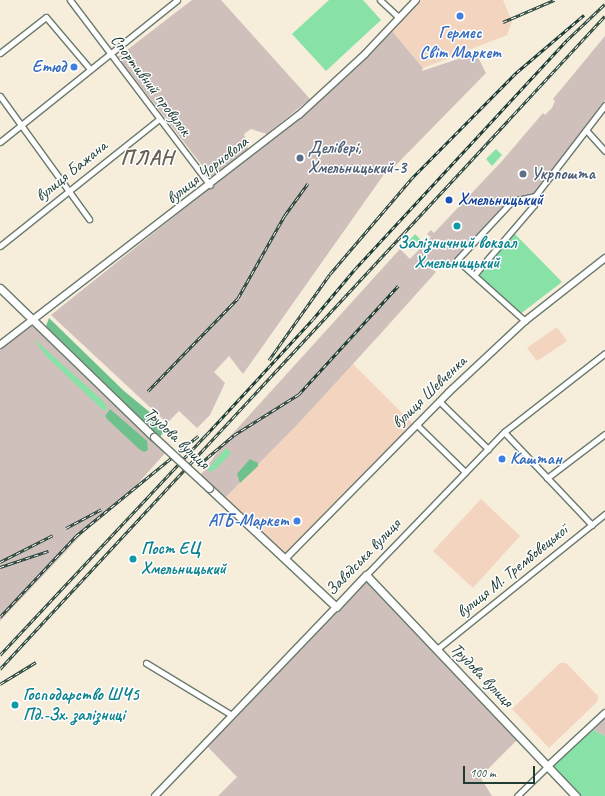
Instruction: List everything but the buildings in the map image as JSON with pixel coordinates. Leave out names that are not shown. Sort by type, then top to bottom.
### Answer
[{"type":"main road","name":"Трудова вулиця","points":[[0,288],[32,321],[154,437],[336,607]]},
{"type":"main road","name":"Трудова вулиця","points":[[366,575],[576,796]]},
{"type":"main road","name":"Заводська вулиця","points":[[336,607],[366,575]]},
{"type":"street","name":"Спортивний провулок","points":[[70,0],[210,185]]},
{"type":"street","points":[[0,142],[90,68],[177,0]]},
{"type":"street","points":[[380,0],[399,18]]},
{"type":"street","name":"вулиця Чорновола","points":[[0,345],[210,185],[320,97],[416,0]]},
{"type":"street","points":[[0,53],[46,17],[90,68]]},
{"type":"street","points":[[0,96],[22,124],[68,192],[89,219]]},
{"type":"street","points":[[474,275],[534,205],[535,196],[605,105]]},
{"type":"street","name":"вулиця Бажана","points":[[0,246],[159,119]]},
{"type":"street","points":[[586,130],[605,151]]},
{"type":"street","points":[[525,321],[457,260],[512,201],[535,196]]},
{"type":"street","name":"вулиця Шевченка","points":[[285,559],[439,401],[525,321],[605,258]]},
{"type":"street","name":"Заводська вулиця","points":[[366,575],[504,432],[605,353]]},
{"type":"street","points":[[439,401],[488,449]]},
{"type":"street","points":[[416,424],[465,472]]},
{"type":"street","points":[[504,432],[592,525]]},
{"type":"street","points":[[547,478],[605,434]]},
{"type":"street","name":"вулиця М. Трембовецької","points":[[437,649],[605,514]]},
{"type":"street","name":"Заводська вулиця","points":[[155,796],[336,607]]},
{"type":"street","points":[[146,664],[232,715]]},
{"type":"street","points":[[517,796],[605,713]]},
{"type":"shaded area","points":[[192,0],[221,0],[310,99],[267,134],[251,129],[244,134],[248,149],[211,177],[118,57]]},
{"type":"shaded area","points":[[419,0],[503,0],[512,21],[507,35],[423,68],[391,30]]},
{"type":"shaded area","points":[[391,30],[423,68],[422,71],[476,53],[486,73],[392,169],[387,170],[243,374],[229,356],[214,372],[225,383],[210,415],[197,428],[179,411],[167,423],[51,315],[321,99],[367,57]]},
{"type":"shaded area","points":[[605,36],[605,100],[534,194],[510,199],[451,263],[439,261],[432,269],[436,272],[383,331],[297,425],[224,499],[200,476],[225,442],[400,249],[410,259],[431,237],[427,234],[431,230],[434,233],[502,161],[543,113],[545,115],[552,108],[555,101],[553,99]]},
{"type":"shaded area","points":[[31,324],[167,451],[132,490],[84,532],[0,621],[0,347]]},
{"type":"shaded area","points":[[557,327],[567,341],[537,361],[527,348]]},
{"type":"shaded area","points":[[352,363],[413,424],[285,556],[224,499],[297,425]]},
{"type":"shaded area","points":[[481,499],[520,536],[473,588],[433,551]]},
{"type":"shaded area","points":[[366,575],[520,737],[480,777],[492,796],[218,796],[237,777],[205,744]]},
{"type":"shaded area","points":[[560,663],[566,663],[598,696],[597,702],[549,748],[512,709]]},
{"type":"shaded area","points":[[605,716],[605,736],[591,729]]},
{"type":"green space","points":[[329,0],[363,0],[381,20],[326,71],[292,34]]},
{"type":"green space","points":[[496,149],[502,155],[492,166],[486,159]]},
{"type":"green space","points":[[512,231],[562,282],[519,315],[474,275]]},
{"type":"green space","points":[[415,234],[420,239],[411,250],[405,245]]},
{"type":"green space","points":[[49,318],[124,391],[167,427],[160,437],[46,326]]},
{"type":"green space","points":[[33,338],[101,399],[108,408],[103,410],[46,356]]},
{"type":"green space","points":[[110,409],[147,441],[148,450],[144,452],[139,449],[108,420],[105,416]]},
{"type":"green space","points":[[226,448],[231,453],[216,469],[209,472],[208,469]]},
{"type":"green space","points":[[250,459],[258,463],[258,466],[240,483],[237,474]]},
{"type":"green space","points":[[591,729],[605,736],[605,796],[579,796],[551,766]]},
{"type":"railway","points":[[503,22],[554,0]]},
{"type":"railway","points":[[0,655],[207,434],[313,319],[355,269],[567,40],[605,4]]},
{"type":"railway","points":[[269,360],[330,274],[411,179],[517,72],[584,15]]},
{"type":"railway","points":[[0,669],[605,16]]},
{"type":"railway","points":[[148,391],[238,298],[285,215],[308,183]]},
{"type":"railway","points":[[201,463],[234,435],[299,394],[398,286]]},
{"type":"railway","points":[[0,617],[76,536],[198,436]]},
{"type":"railway","points":[[66,528],[101,509]]},
{"type":"railway","points":[[0,562],[53,535]]},
{"type":"railway","points":[[0,567],[48,551]]},
{"type":"railway","points":[[0,684],[36,662]]},
{"type":"place","name":"Гермес Світ Маркет","points":[[460,16]]},
{"type":"place","name":"Етюд","points":[[74,67]]},
{"type":"place","name":"Делівері, Хмельницький-3","points":[[300,158]]},
{"type":"place","name":"Укрпошта","points":[[523,174]]},
{"type":"place","name":"Хмельницький","points":[[449,200]]},
{"type":"place","name":"Залізничний вокзал Хмельницький","points":[[457,226]]},
{"type":"place","name":"Каштан","points":[[502,459]]},
{"type":"place","name":"АТБ-Маркет","points":[[297,521]]},
{"type":"place","name":"Пост ЕЦ Хмельницький","points":[[133,559]]},
{"type":"place","name":"Господарство ШЧ5 Пд.-Зх. залізниці","points":[[15,705]]},
{"type":"district","name":"ПЛАН","points":[[147,157]]}]
